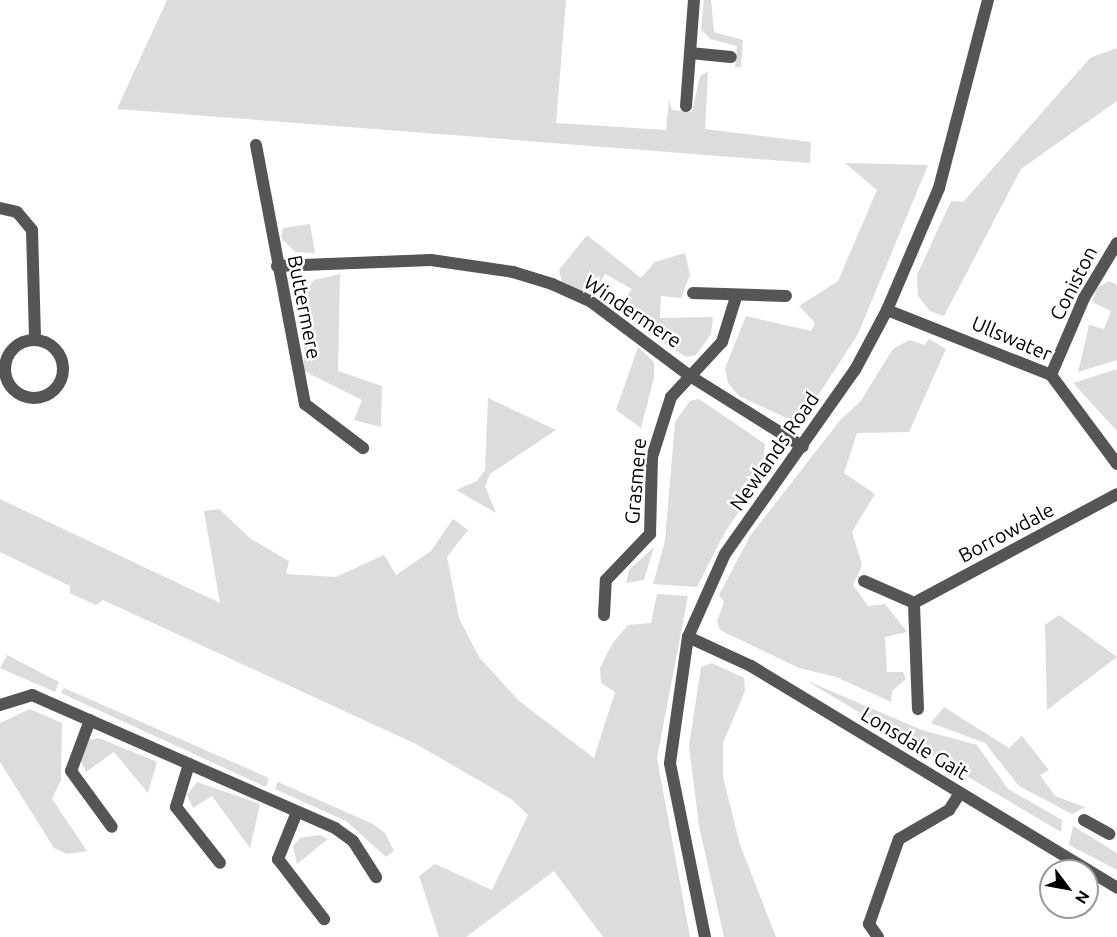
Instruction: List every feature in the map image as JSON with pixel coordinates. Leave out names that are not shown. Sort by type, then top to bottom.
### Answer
[{"type":"street","points":[[686,106],[694,0]]},
{"type":"street","name":"Newlands Road","points":[[705,937],[670,763],[688,637],[725,554],[803,447],[887,310],[939,188],[988,0]]},
{"type":"street","points":[[690,53],[731,57]]},
{"type":"street","name":"Buttermere","points":[[256,145],[304,404],[363,448]]},
{"type":"street","points":[[0,208],[17,212],[32,230],[35,339]]},
{"type":"street","name":"Coniston","points":[[1051,375],[1084,298],[1117,243]]},
{"type":"street","name":"Windermere","points":[[277,266],[431,260],[513,272],[590,301],[690,376],[803,447]]},
{"type":"street","points":[[693,293],[736,297],[786,296]]},
{"type":"street","name":"Grasmere","points":[[604,615],[606,580],[650,534],[652,457],[659,426],[671,397],[722,342],[736,297]]},
{"type":"street","name":"Ullswater","points":[[887,310],[1051,375],[1117,464]]},
{"type":"street","points":[[35,339],[52,346],[63,371],[56,388],[30,398],[13,389],[6,361],[17,345],[35,339]]},
{"type":"street","name":"Borrowdale","points":[[914,603],[1117,494]]},
{"type":"street","points":[[864,581],[914,603],[918,709]]},
{"type":"street","name":"Lonsdale Gait","points":[[688,637],[751,666],[1117,888]]},
{"type":"street","points":[[0,705],[32,695],[297,812],[352,841],[376,877]]},
{"type":"street","points":[[90,720],[71,771],[112,827]]},
{"type":"street","points":[[189,764],[176,807],[219,863]]},
{"type":"street","points":[[878,937],[869,924],[899,839],[949,810],[960,793]]},
{"type":"street","points":[[297,812],[278,859],[324,919]]},
{"type":"street","points":[[1084,820],[1114,833]]},
{"type":"shaded area","points":[[167,0],[566,0],[556,123],[666,130],[669,100],[672,110],[692,112],[700,76],[708,71],[705,129],[811,142],[810,163],[117,109]]},
{"type":"shaded area","points":[[704,0],[711,0],[714,32],[743,40],[741,67],[735,67],[737,46],[710,39],[701,29]]},
{"type":"shaded area","points":[[1117,48],[1117,101],[1021,169],[944,316],[930,311],[918,296],[917,275],[951,201],[963,202],[1090,58]]},
{"type":"shaded area","points":[[845,163],[928,165],[858,334],[804,417],[791,420],[739,396],[728,383],[725,368],[746,316],[811,331],[815,323],[799,306],[838,281],[877,190]]},
{"type":"shaded area","points":[[310,224],[315,253],[295,252],[281,238],[283,228]]},
{"type":"shaded area","points":[[587,235],[641,278],[655,262],[685,253],[690,275],[681,298],[661,296],[660,318],[713,317],[711,334],[696,355],[686,357],[628,320],[623,303],[632,289],[605,274],[595,291],[583,293],[562,282],[559,270]]},
{"type":"shaded area","points":[[340,274],[338,371],[382,386],[381,427],[354,420],[362,400],[304,371],[304,294],[314,280]]},
{"type":"shaded area","points":[[1109,281],[1117,285],[1117,360],[1078,372],[1089,325],[1104,329],[1111,311],[1092,302],[1097,288]]},
{"type":"shaded area","points":[[929,339],[946,349],[909,432],[857,433],[844,473],[875,494],[852,532],[862,565],[853,585],[868,606],[885,604],[907,632],[885,637],[887,672],[903,672],[906,679],[892,691],[891,702],[836,677],[799,668],[720,630],[717,621],[724,602],[719,595],[750,536],[841,419],[860,402],[893,349],[909,340],[925,345]]},
{"type":"shaded area","points":[[638,347],[654,362],[654,378],[641,428],[616,410]]},
{"type":"shaded area","points":[[1117,369],[1117,431],[1073,383]]},
{"type":"shaded area","points":[[488,398],[556,430],[490,474],[485,486],[496,513],[456,490],[477,481],[485,470]]},
{"type":"shaded area","points":[[699,399],[765,444],[762,478],[725,532],[697,587],[653,584],[665,541],[675,422],[690,401]]},
{"type":"shaded area","points":[[0,499],[220,603],[204,511],[219,509],[251,539],[289,561],[286,574],[336,577],[384,555],[396,575],[431,551],[453,519],[468,530],[447,557],[459,618],[479,657],[519,701],[594,758],[615,692],[601,683],[600,668],[612,644],[628,625],[651,623],[657,594],[688,596],[657,758],[690,937],[603,937],[554,871],[466,937],[439,937],[419,876],[435,864],[492,890],[528,815],[511,799],[416,744],[103,600],[96,605],[70,593],[70,586],[0,552]]},
{"type":"shaded area","points":[[654,547],[644,580],[626,583],[629,570]]},
{"type":"shaded area","points":[[1059,615],[1117,657],[1047,710],[1045,625]]},
{"type":"shaded area","points":[[7,655],[59,682],[55,692],[0,668]]},
{"type":"shaded area","points":[[712,663],[744,678],[745,691],[723,743],[723,777],[740,845],[776,937],[724,937],[699,826],[689,746],[701,667]]},
{"type":"shaded area","points":[[805,680],[922,730],[977,745],[1008,789],[1062,820],[1061,832]]},
{"type":"shaded area","points":[[64,688],[269,778],[266,787],[61,693]]},
{"type":"shaded area","points":[[944,707],[1009,748],[1022,736],[1049,770],[1040,775],[1055,796],[1085,807],[1072,814],[1019,786],[985,743],[931,723]]},
{"type":"shaded area","points":[[30,709],[62,723],[61,780],[52,799],[87,851],[67,854],[54,848],[0,762],[0,723]]},
{"type":"shaded area","points":[[99,738],[157,762],[148,793],[114,752],[86,772],[80,760],[88,740]]},
{"type":"shaded area","points":[[197,782],[260,804],[250,848],[212,796],[193,808],[187,795]]},
{"type":"shaded area","points":[[278,782],[373,824],[385,833],[394,851],[386,857],[346,821],[275,789]]},
{"type":"shaded area","points":[[1073,826],[1117,853],[1117,870],[1099,859],[1069,845]]},
{"type":"shaded area","points":[[320,835],[328,839],[297,864],[293,846],[300,838]]}]
